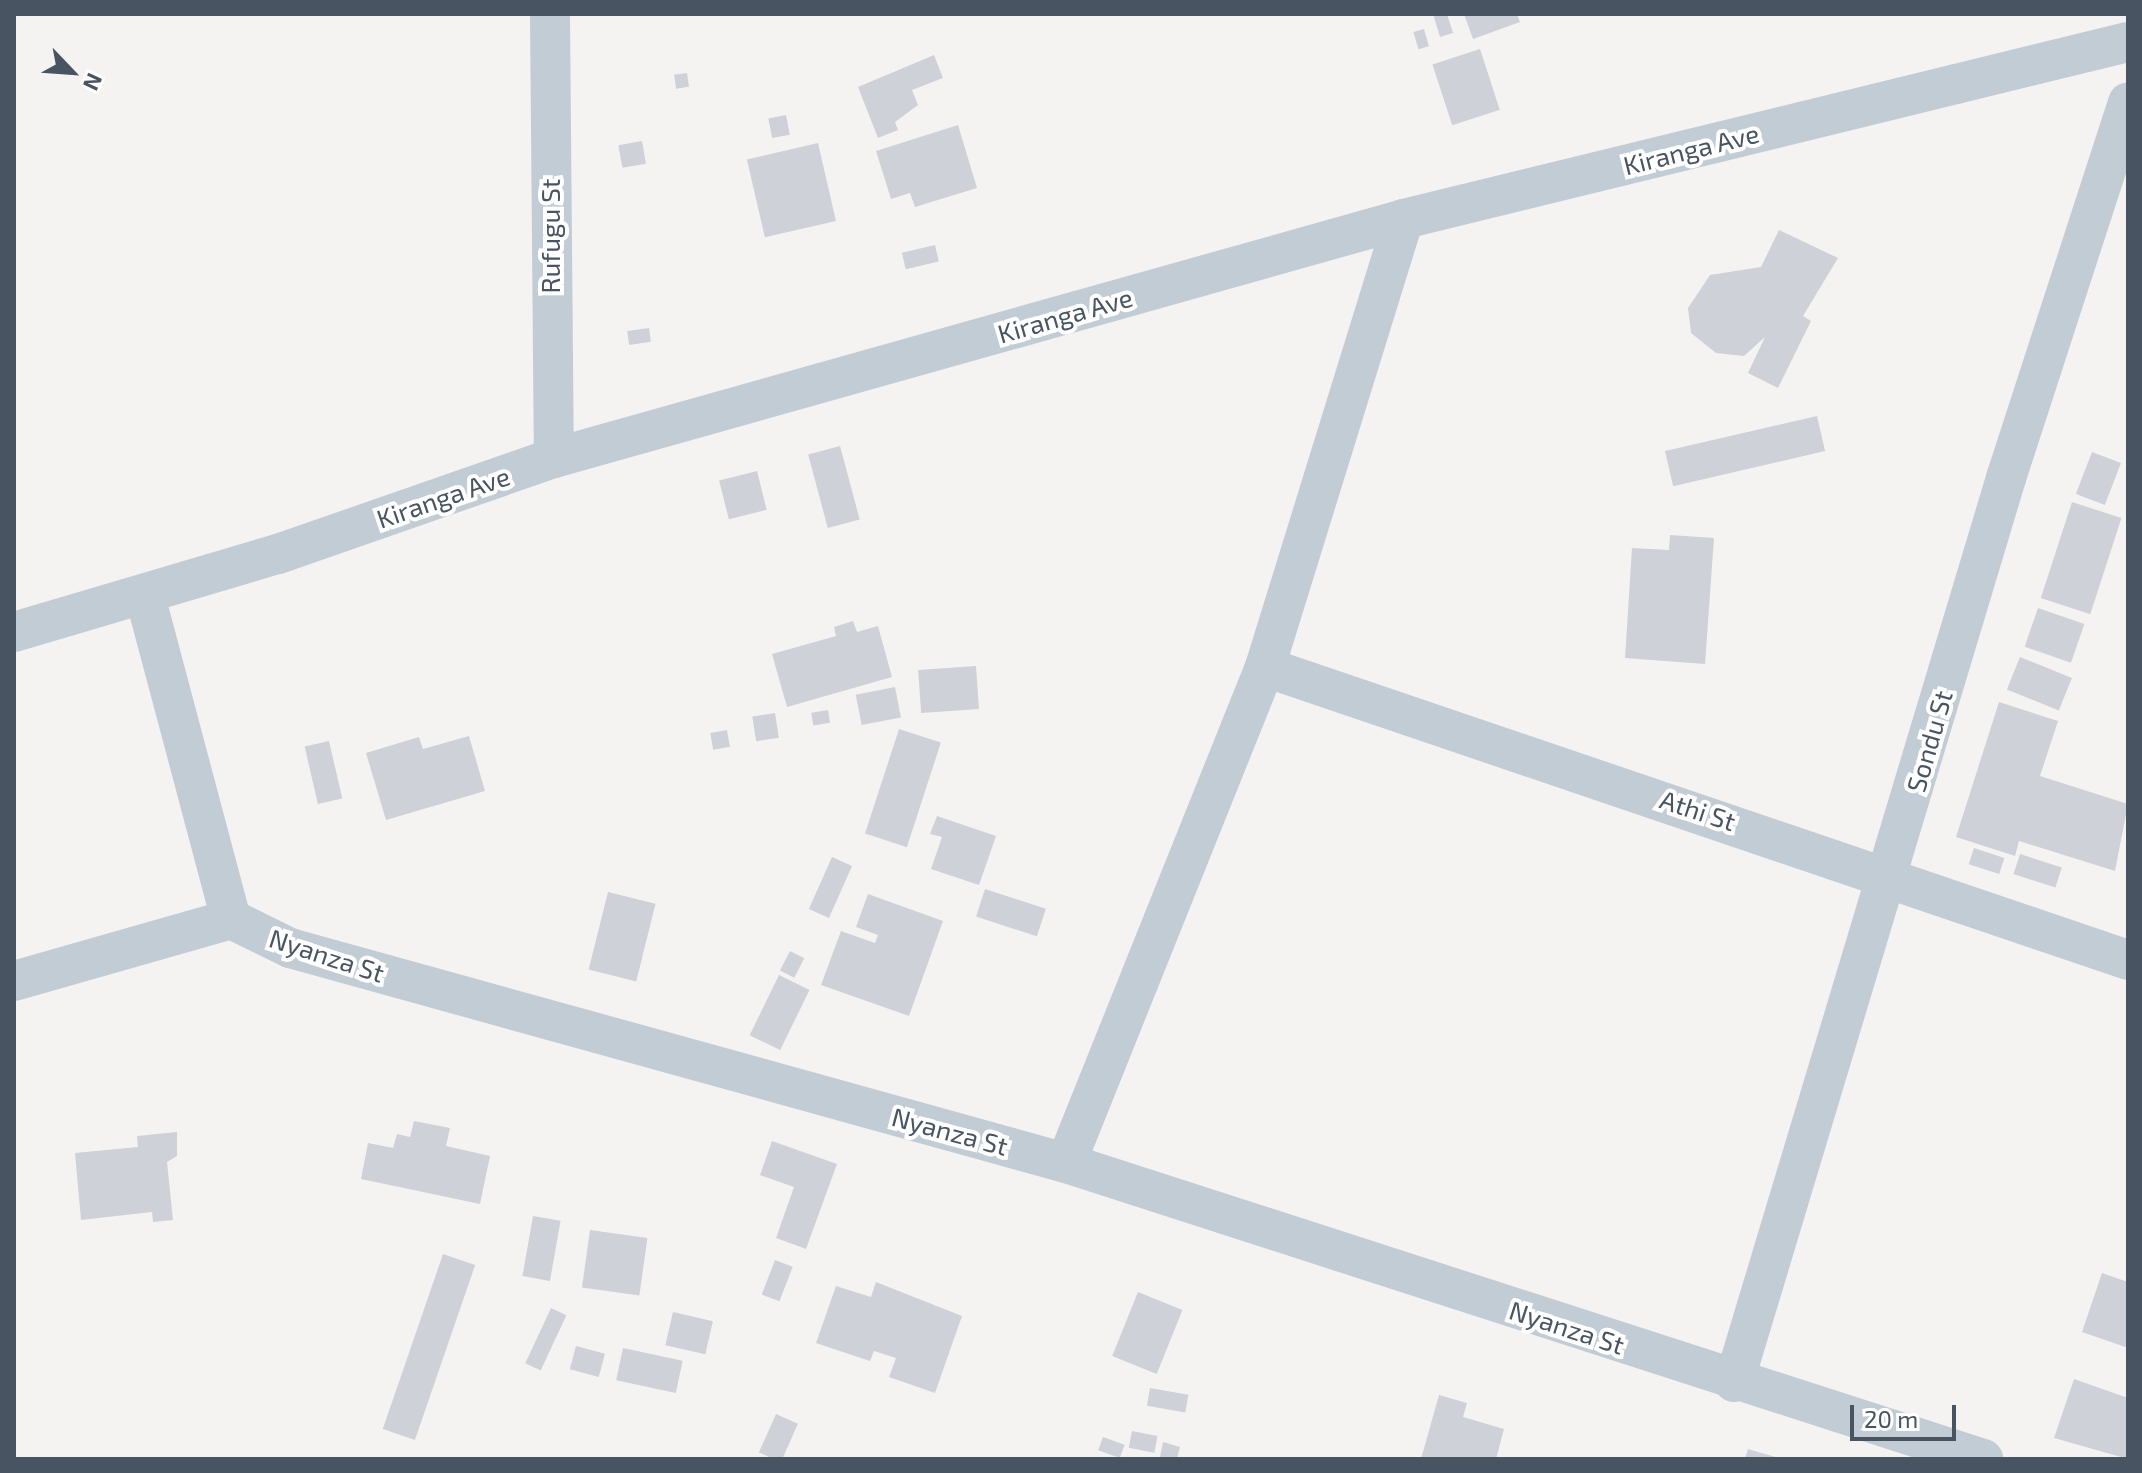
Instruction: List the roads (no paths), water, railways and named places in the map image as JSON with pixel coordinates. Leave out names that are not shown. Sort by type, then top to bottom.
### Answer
[{"type":"street","name":"Rufugu St","points":[[550,14],[554,458]]},
{"type":"street","name":"Kiranga Ave","points":[[14,632],[145,596],[554,458],[1404,219],[2128,42]]},
{"type":"street","name":"Sondu St","points":[[1734,1382],[2128,102]]},
{"type":"street","points":[[1066,1163],[1265,667],[1404,219]]},
{"type":"street","points":[[14,981],[231,919],[145,596]]},
{"type":"street","name":"Athi St","points":[[1265,667],[1889,874],[2128,960]]},
{"type":"street","name":"Nyanza St","points":[[231,919],[290,948],[1066,1163],[1734,1382],[1983,1459]]}]
